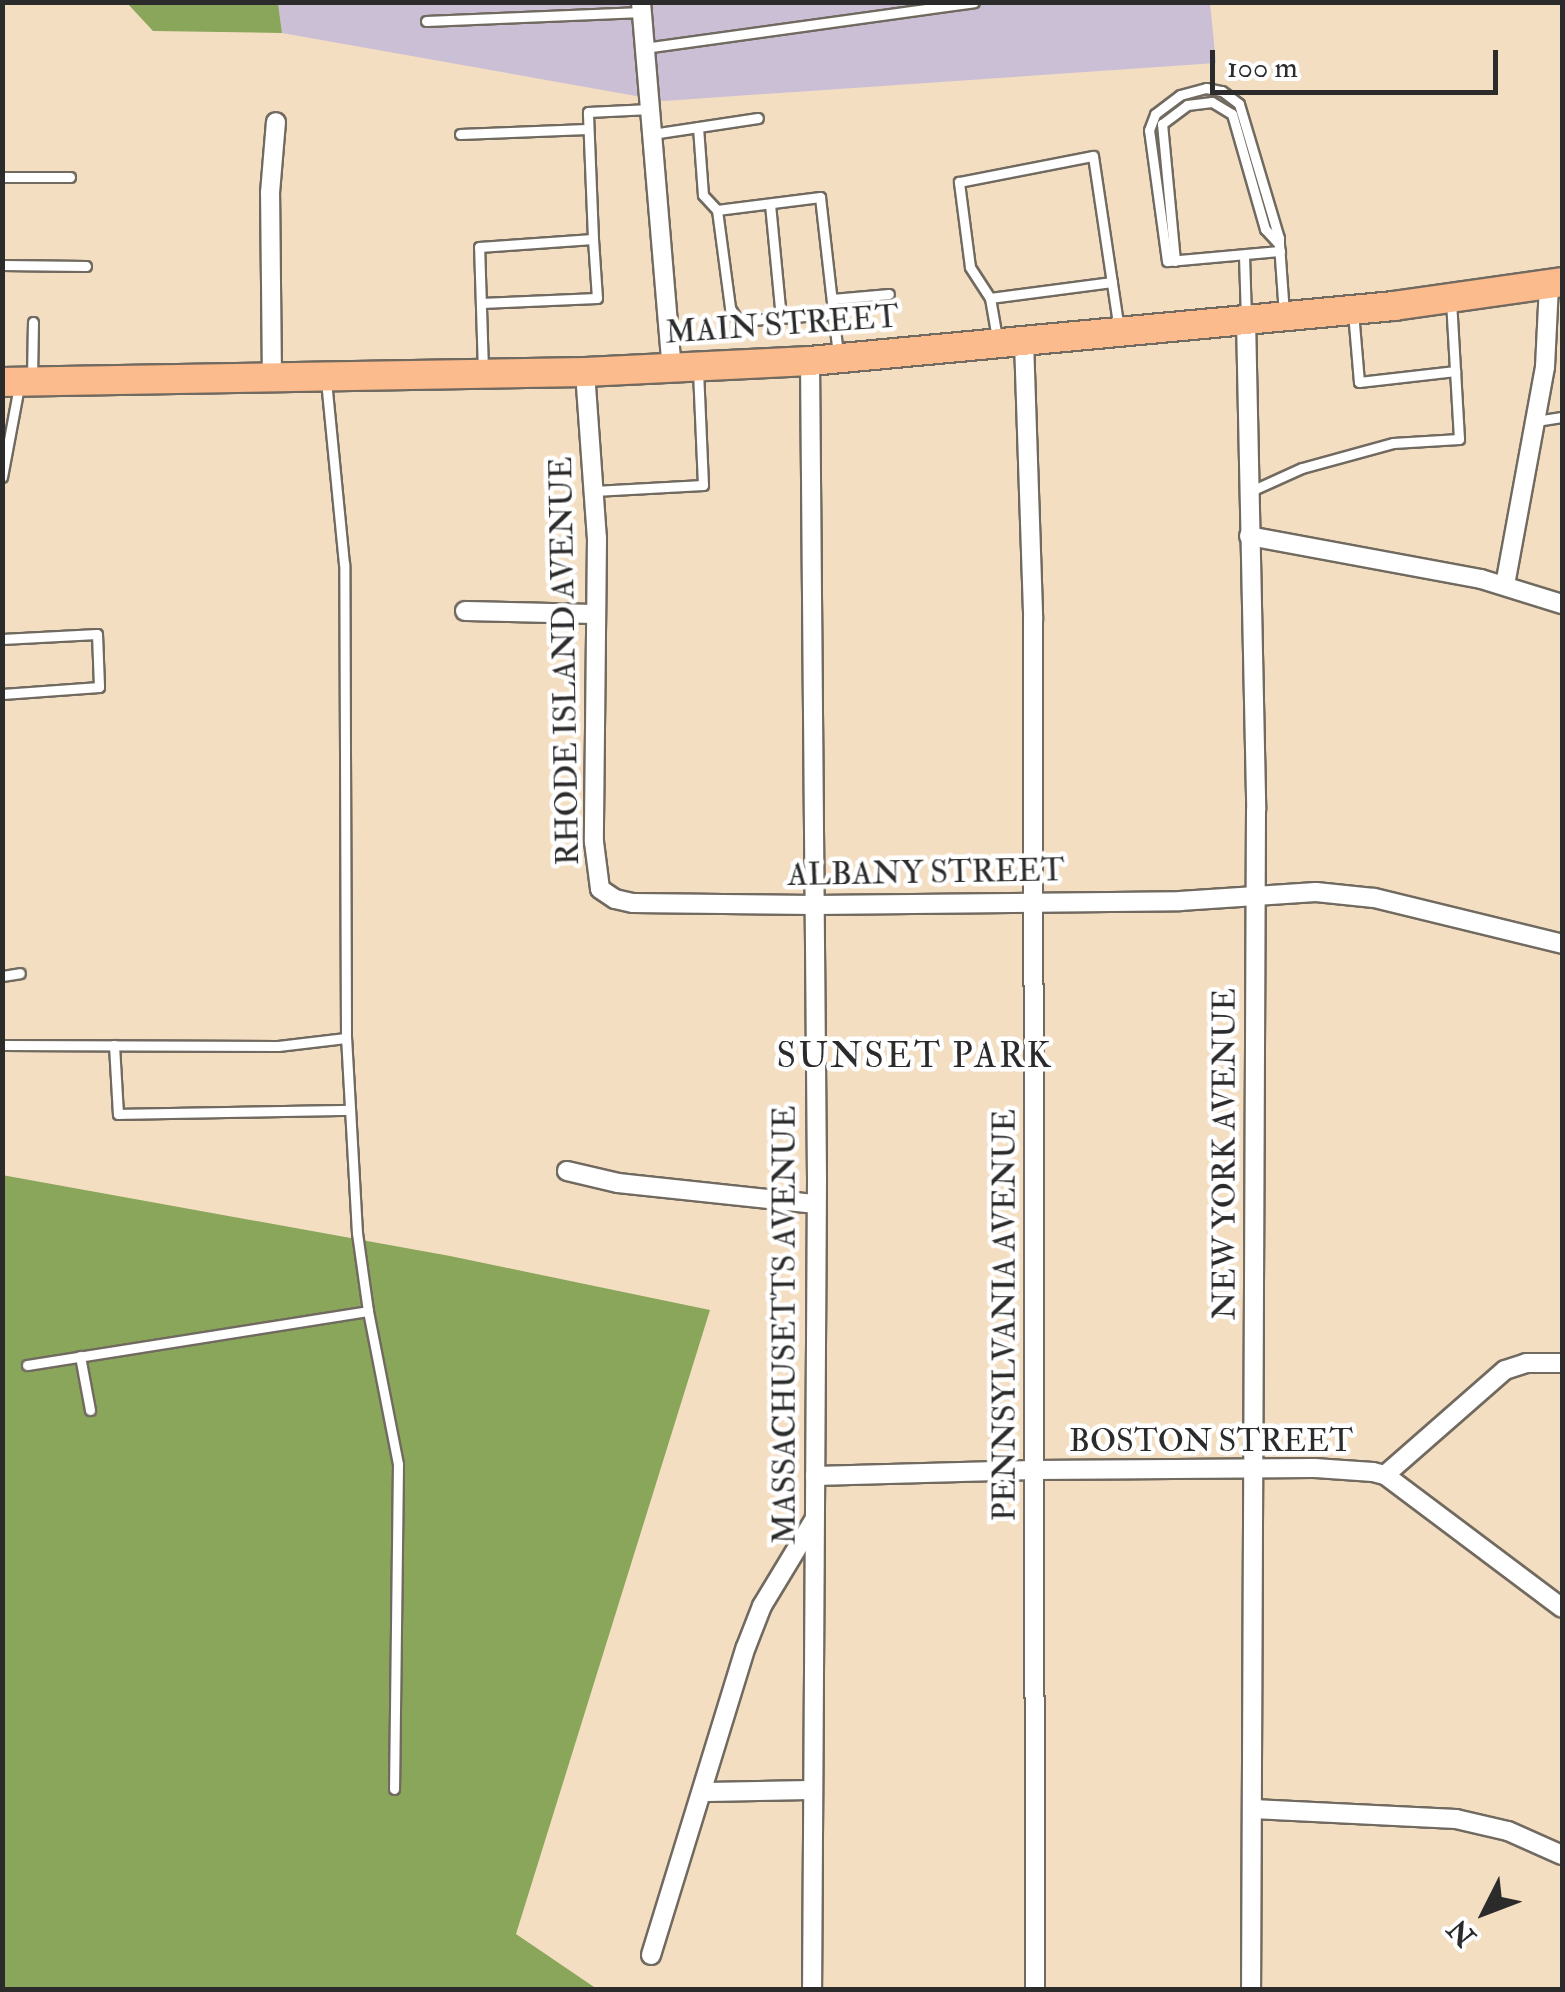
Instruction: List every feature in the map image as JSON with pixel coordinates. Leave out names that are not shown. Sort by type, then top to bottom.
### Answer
[{"type":"main road","name":"MAIN STREET","points":[[18,381],[685,368],[824,359],[1352,310],[1556,284]]},
{"type":"street","points":[[642,7],[652,134],[685,368]]},
{"type":"street","points":[[272,378],[270,193],[276,122]]},
{"type":"street","points":[[1505,585],[1546,367],[1556,284]]},
{"type":"street","name":"NEW YORK AVENUE","points":[[1246,319],[1256,1468],[1251,1990]]},
{"type":"street","name":"PENNSYLVANIA AVENUE","points":[[1011,342],[1033,618],[1035,1990]]},
{"type":"street","name":"MASSACHUSETTS AVENUE","points":[[812,1990],[814,904],[824,359]]},
{"type":"street","name":"RHODE ISLAND AVENUE","points":[[585,372],[594,491],[593,804],[600,889]]},
{"type":"street","points":[[1249,536],[1505,585],[1562,604]]},
{"type":"street","points":[[465,611],[596,614]]},
{"type":"street","name":"ALBANY STREET","points":[[600,889],[633,903],[814,904],[1254,897],[1316,892],[1374,898],[1562,944]]},
{"type":"street","points":[[567,1171],[618,1183],[816,1204]]},
{"type":"street","points":[[1385,1476],[1505,1370],[1526,1362],[1562,1363]]},
{"type":"street","name":"BOSTON STREET","points":[[815,1476],[1256,1468],[1314,1468],[1385,1476],[1562,1608]]},
{"type":"street","points":[[652,1955],[756,1620],[814,1519]]},
{"type":"street","points":[[704,1792],[813,1790]]},
{"type":"street","points":[[1252,1809],[1456,1818],[1508,1830],[1562,1855]]},
{"type":"lane","points":[[644,48],[974,2]]},
{"type":"lane","points":[[426,21],[642,7]]},
{"type":"lane","points":[[1280,248],[1167,261],[1150,130],[1155,114],[1180,95],[1206,88],[1222,91],[1239,104],[1280,248],[1284,316]]},
{"type":"lane","points":[[481,303],[597,298],[588,112],[650,108]]},
{"type":"lane","points":[[652,134],[758,118]]},
{"type":"lane","points":[[698,127],[703,195],[717,210],[730,308],[738,321],[833,314]]},
{"type":"lane","points":[[460,134],[587,128]]},
{"type":"lane","points":[[1011,342],[970,266],[959,182],[1092,156],[1120,332]]},
{"type":"lane","points":[[2,177],[70,177]]},
{"type":"lane","points":[[717,210],[820,197],[833,314],[824,359]]},
{"type":"lane","points":[[770,204],[780,318]]},
{"type":"lane","points":[[483,374],[478,246],[593,239]]},
{"type":"lane","points":[[1244,255],[1246,319]]},
{"type":"lane","points":[[2,265],[86,266]]},
{"type":"lane","points":[[990,298],[1112,282]]},
{"type":"lane","points":[[832,299],[889,294]]},
{"type":"lane","points":[[1248,492],[1302,468],[1393,443],[1459,439],[1451,299]]},
{"type":"lane","points":[[1352,310],[1359,382],[1455,371]]},
{"type":"lane","points":[[2,477],[32,322]]},
{"type":"lane","points":[[594,491],[703,485],[685,368]]},
{"type":"lane","points":[[326,377],[344,564],[346,1038],[356,1233],[398,1464],[394,1789]]},
{"type":"lane","points":[[1536,422],[1562,417]]},
{"type":"lane","points":[[2,639],[96,634],[98,687],[2,694]]},
{"type":"lane","points":[[2,976],[20,973]]},
{"type":"lane","points":[[2,1045],[278,1046],[346,1038]]},
{"type":"lane","points":[[114,1045],[118,1114],[350,1110]]},
{"type":"lane","points":[[27,1365],[368,1311]]},
{"type":"lane","points":[[80,1356],[90,1410]]},
{"type":"shaded area","points":[[278,3],[1210,3],[1216,63],[664,101],[282,33]]},
{"type":"green space","points":[[127,3],[278,3],[282,33],[153,31]]},
{"type":"green space","points":[[2,1175],[450,1256],[710,1310],[516,1934],[597,1989],[4,1989]]},
{"type":"district","name":"SUNSET PARK","points":[[915,1056]]}]
